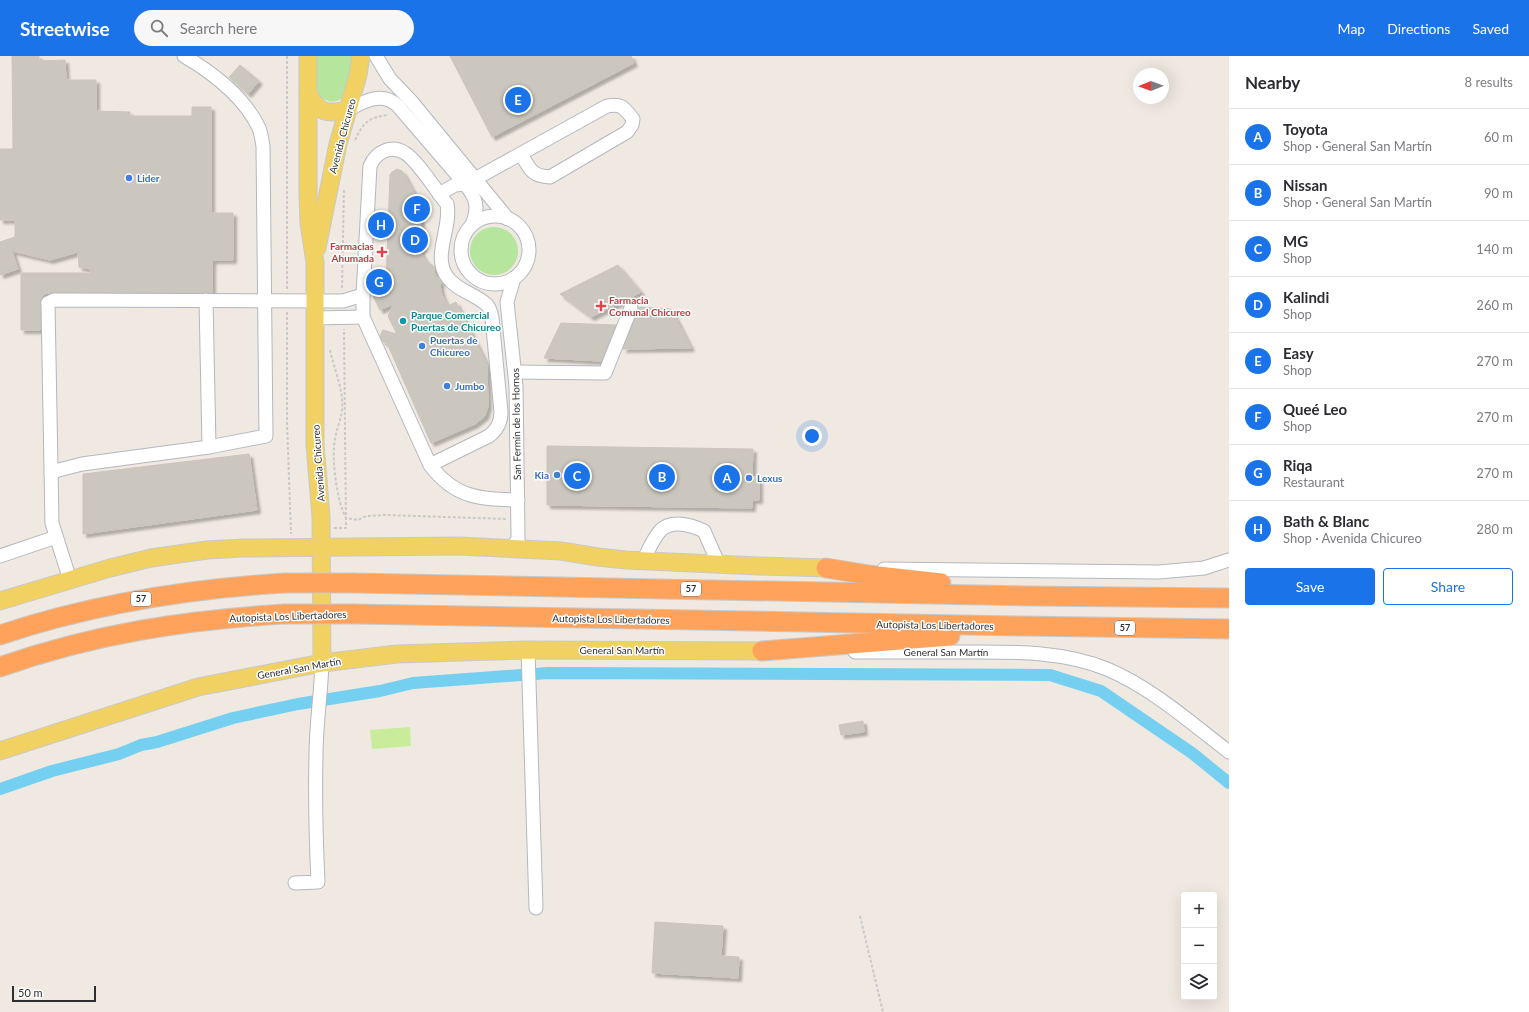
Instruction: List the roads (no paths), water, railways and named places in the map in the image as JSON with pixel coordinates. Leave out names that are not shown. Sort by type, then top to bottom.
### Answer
[{"type":"highway","points":[[826,568],[967,586],[1029,596]]},
{"type":"highway","name":"57","points":[[0,635],[78,612],[146,598],[215,588],[285,583],[353,582],[1029,596],[1227,597]]},
{"type":"highway","name":"Autopista Los Libertadores","points":[[0,667],[71,645],[131,631],[195,622],[284,614],[1229,629]]},
{"type":"highway","points":[[762,651],[876,643],[978,633],[1022,626]]},
{"type":"main road","name":"Avenida Chicureo","points":[[308,56],[309,223],[315,262],[315,445],[321,503],[322,663]]},
{"type":"main road","name":"Avenida Chicureo","points":[[315,262],[338,144],[358,75],[360,56]]},
{"type":"main road","points":[[308,93],[314,104],[322,110],[333,112],[348,110]]},
{"type":"main road","points":[[0,601],[150,558],[207,550],[243,548],[321,546],[519,546],[598,557],[643,561],[826,568]]},
{"type":"main road","name":"General San Martín","points":[[0,751],[198,687],[322,663],[396,654],[528,650],[762,651]]},
{"type":"street","points":[[51,472],[82,464],[209,447],[266,436],[263,146],[259,130],[253,117],[243,104],[216,78],[184,56]]},
{"type":"street","points":[[376,56],[390,79],[401,89],[470,181],[476,203],[476,211],[472,225]]},
{"type":"street","points":[[348,110],[362,102],[377,98],[394,102],[470,181],[508,219],[520,227],[524,232],[529,245],[528,260],[520,274],[501,284],[487,284],[475,278],[462,263],[460,249],[461,242],[467,230],[485,217],[501,217],[508,219]]},
{"type":"street","points":[[439,194],[455,185],[470,181],[607,106],[615,104],[623,107],[633,119],[632,125],[627,132],[550,177],[540,176],[532,172],[521,154]]},
{"type":"street","points":[[430,465],[493,433],[499,424],[501,412],[491,311],[487,304],[462,290],[448,278],[444,270],[441,248],[448,221],[447,204],[410,156],[396,149],[386,150],[376,156],[372,160],[370,166],[363,317],[430,465],[440,478],[465,494],[477,498],[518,500]]},
{"type":"street","name":"San Fermín de los Hornos","points":[[514,278],[509,293],[507,310],[515,372],[519,546]]},
{"type":"street","name":"San Fermín de los Hornos","points":[[487,284],[499,296],[507,310]]},
{"type":"street","points":[[315,309],[363,295]]},
{"type":"street","points":[[70,580],[52,523],[48,303],[54,300],[265,304],[315,309],[363,317]]},
{"type":"street","points":[[207,304],[209,447]]},
{"type":"street","points":[[515,372],[605,373],[632,308]]},
{"type":"street","points":[[643,561],[660,531],[668,525],[681,525],[693,526],[704,531],[719,564]]},
{"type":"street","points":[[0,556],[56,537]]},
{"type":"street","points":[[826,568],[1159,572],[1204,568],[1229,560]]},
{"type":"street","points":[[528,650],[530,675],[536,908]]},
{"type":"street","name":"General San Martín","points":[[762,651],[983,652],[1047,654],[1078,660],[1108,670],[1134,684],[1165,704],[1229,752]]},
{"type":"street","points":[[295,883],[318,882],[316,754],[322,663]]},
{"type":"waterway","points":[[0,789],[52,771],[119,754],[141,745],[157,742],[233,718],[298,704],[380,691],[413,683],[548,673],[1050,675],[1101,691],[1192,753],[1229,783]]},
{"type":"place","name":"Easy","points":[[518,100]]},
{"type":"place","name":"Lider","points":[[129,178]]},
{"type":"place","name":"Queé Leo","points":[[417,209]]},
{"type":"place","name":"Bath & Blanc","points":[[381,225]]},
{"type":"place","name":"Kalindi","points":[[415,240]]},
{"type":"place","name":"Farmacias Ahumada","points":[[382,252]]},
{"type":"place","name":"Riqa","points":[[379,282]]},
{"type":"place","name":"Farmacia Comunal Chicureo","points":[[601,306]]},
{"type":"place","name":"Parque Comercial Puertas de Chicureo","points":[[403,321]]},
{"type":"place","name":"Puertas de Chicureo","points":[[422,346]]},
{"type":"place","name":"Jumbo","points":[[447,386]]},
{"type":"place","name":"Kia","points":[[557,475]]},
{"type":"place","name":"MG","points":[[577,476]]},
{"type":"place","name":"Nissan","points":[[662,477]]},
{"type":"place","name":"Toyota","points":[[727,478]]},
{"type":"place","name":"Lexus","points":[[749,478]]}]
